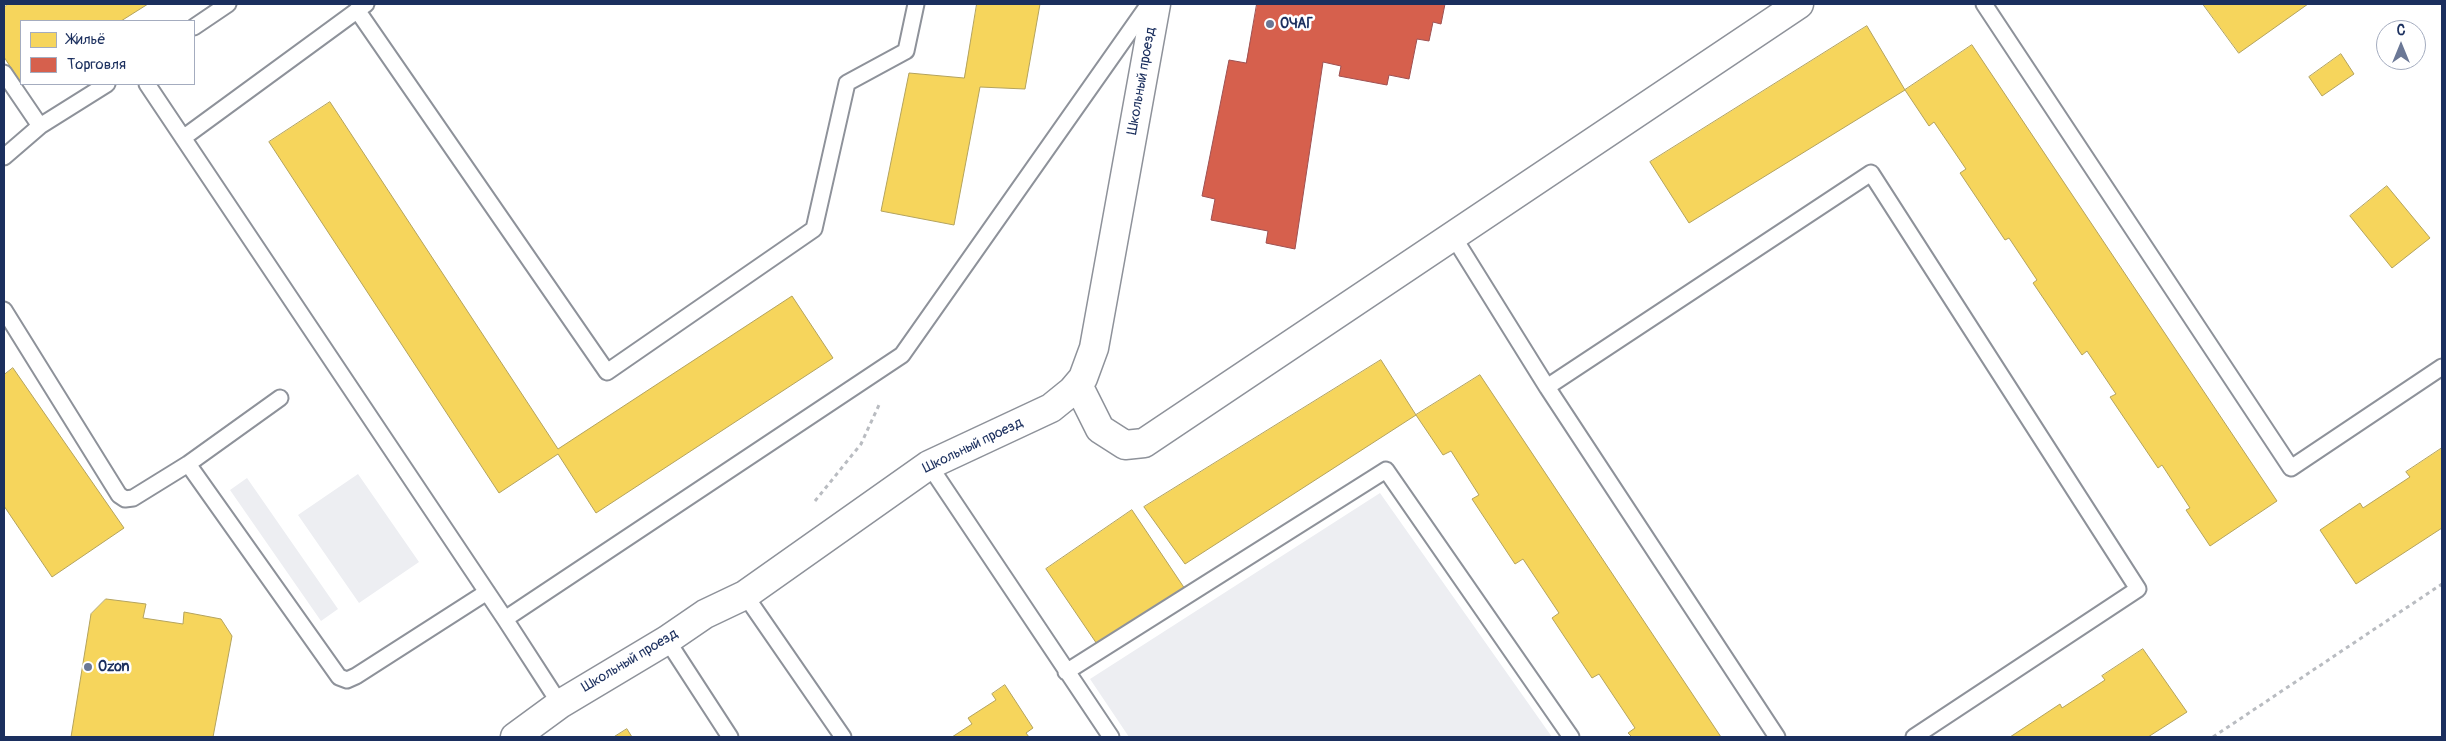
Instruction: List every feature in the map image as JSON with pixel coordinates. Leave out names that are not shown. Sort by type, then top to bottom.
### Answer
[{"type":"street","name":"Школьный проезд","points":[[516,737],[560,704],[667,640],[704,614],[745,594],[929,465],[1051,408],[1078,385],[1090,364],[1094,348],[1156,4]]},
{"type":"street","points":[[1078,385],[1100,429],[1125,445],[1144,444],[1799,4]]},
{"type":"lane","points":[[195,26],[228,4]]},
{"type":"lane","points":[[183,138],[362,7],[607,372],[814,229],[847,83],[906,51],[916,4]]},
{"type":"lane","points":[[505,619],[902,355],[1149,4]]},
{"type":"lane","points":[[1984,4],[2291,468],[2442,367]]},
{"type":"lane","points":[[4,73],[40,126]]},
{"type":"lane","points":[[4,157],[40,126],[105,85]]},
{"type":"lane","points":[[148,85],[560,704]]},
{"type":"lane","points":[[1547,387],[1871,173],[2138,589],[1914,737]]},
{"type":"lane","points":[[1453,236],[1547,387],[1777,737]]},
{"type":"lane","points":[[4,310],[119,494],[125,499],[133,498],[188,464],[280,398]]},
{"type":"lane","points":[[188,464],[339,677],[347,680],[356,676],[487,592]]},
{"type":"lane","points":[[929,465],[1111,737]]},
{"type":"lane","points":[[1066,672],[1386,470],[1571,737]]},
{"type":"lane","points":[[745,594],[843,737]]},
{"type":"lane","points":[[667,640],[730,737]]},
{"type":"path","points":[[814,502],[861,444],[902,355]]},
{"type":"path","points":[[2213,737],[2442,584]]},
{"type":"shaded area","points":[[358,474],[419,562],[359,603],[298,515]]},
{"type":"shaded area","points":[[247,478],[338,609],[321,621],[230,490]]},
{"type":"shaded area","points":[[1380,493],[1552,737],[1129,737],[1090,679]]},
{"type":"building: Жильё","points":[[8,4],[148,4],[123,20],[20,20],[20,81],[4,57],[4,8]]},
{"type":"building: Жильё","points":[[977,4],[1040,4],[1025,89],[980,87],[954,225],[881,211],[909,73],[964,78]]},
{"type":"building: Жильё","points":[[2203,4],[2308,4],[2239,53]]},
{"type":"building: Жильё","points":[[1867,26],[1905,90],[1689,223],[1650,162]]},
{"type":"building: Жильё","points":[[1972,45],[2277,501],[2210,546],[2186,510],[2190,508],[2162,465],[2158,468],[2110,397],[2116,394],[2087,351],[2082,355],[2033,283],[2037,280],[2009,238],[2005,240],[1960,173],[1966,169],[1934,122],[1929,126],[1905,90]]},
{"type":"building: Жильё","points":[[2341,54],[2354,74],[2322,96],[2309,77]]},
{"type":"building: Жильё","points":[[330,102],[558,449],[792,296],[833,358],[596,513],[558,454],[499,493],[269,142]]},
{"type":"building: Жильё","points":[[2387,186],[2430,238],[2392,268],[2350,216]]},
{"type":"building: Жильё","points":[[1381,360],[1416,415],[1185,564],[1144,507]]},
{"type":"building: Жильё","points":[[13,368],[124,528],[52,577],[4,506],[4,375]]},
{"type":"building: Жильё","points":[[1480,375],[1721,737],[1632,737],[1628,733],[1635,728],[1599,674],[1592,678],[1552,618],[1559,613],[1523,559],[1515,564],[1472,499],[1479,495],[1451,451],[1443,455],[1416,415]]},
{"type":"building: Жильё","points":[[2442,448],[2442,528],[2356,584],[2320,530],[2360,503],[2363,508],[2410,477],[2406,472]]},
{"type":"building: Жильё","points":[[1132,510],[1185,589],[1099,647],[1046,569]]},
{"type":"building: Жильё","points":[[106,599],[146,604],[143,618],[183,624],[184,612],[221,619],[232,636],[213,737],[71,737],[91,614]]},
{"type":"building: Жильё","points":[[2143,649],[2187,712],[2148,737],[2010,737],[2060,704],[2062,708],[2105,680],[2102,676]]},
{"type":"building: Жильё","points":[[1005,685],[1033,728],[1026,733],[1029,737],[952,737],[972,724],[968,718],[996,700],[992,694]]},
{"type":"building: Жильё","points":[[627,729],[632,737],[614,737]]},
{"type":"building: Торговля","points":[[1257,4],[1445,4],[1441,24],[1433,22],[1429,41],[1417,39],[1409,79],[1389,75],[1387,85],[1339,76],[1341,66],[1323,62],[1295,249],[1266,243],[1268,231],[1211,220],[1215,199],[1202,196],[1229,60],[1246,63]]},
{"type":"place","name":"ОЧАГ","points":[[1270,24]]},
{"type":"place","name":"Ozon","points":[[88,667]]}]
